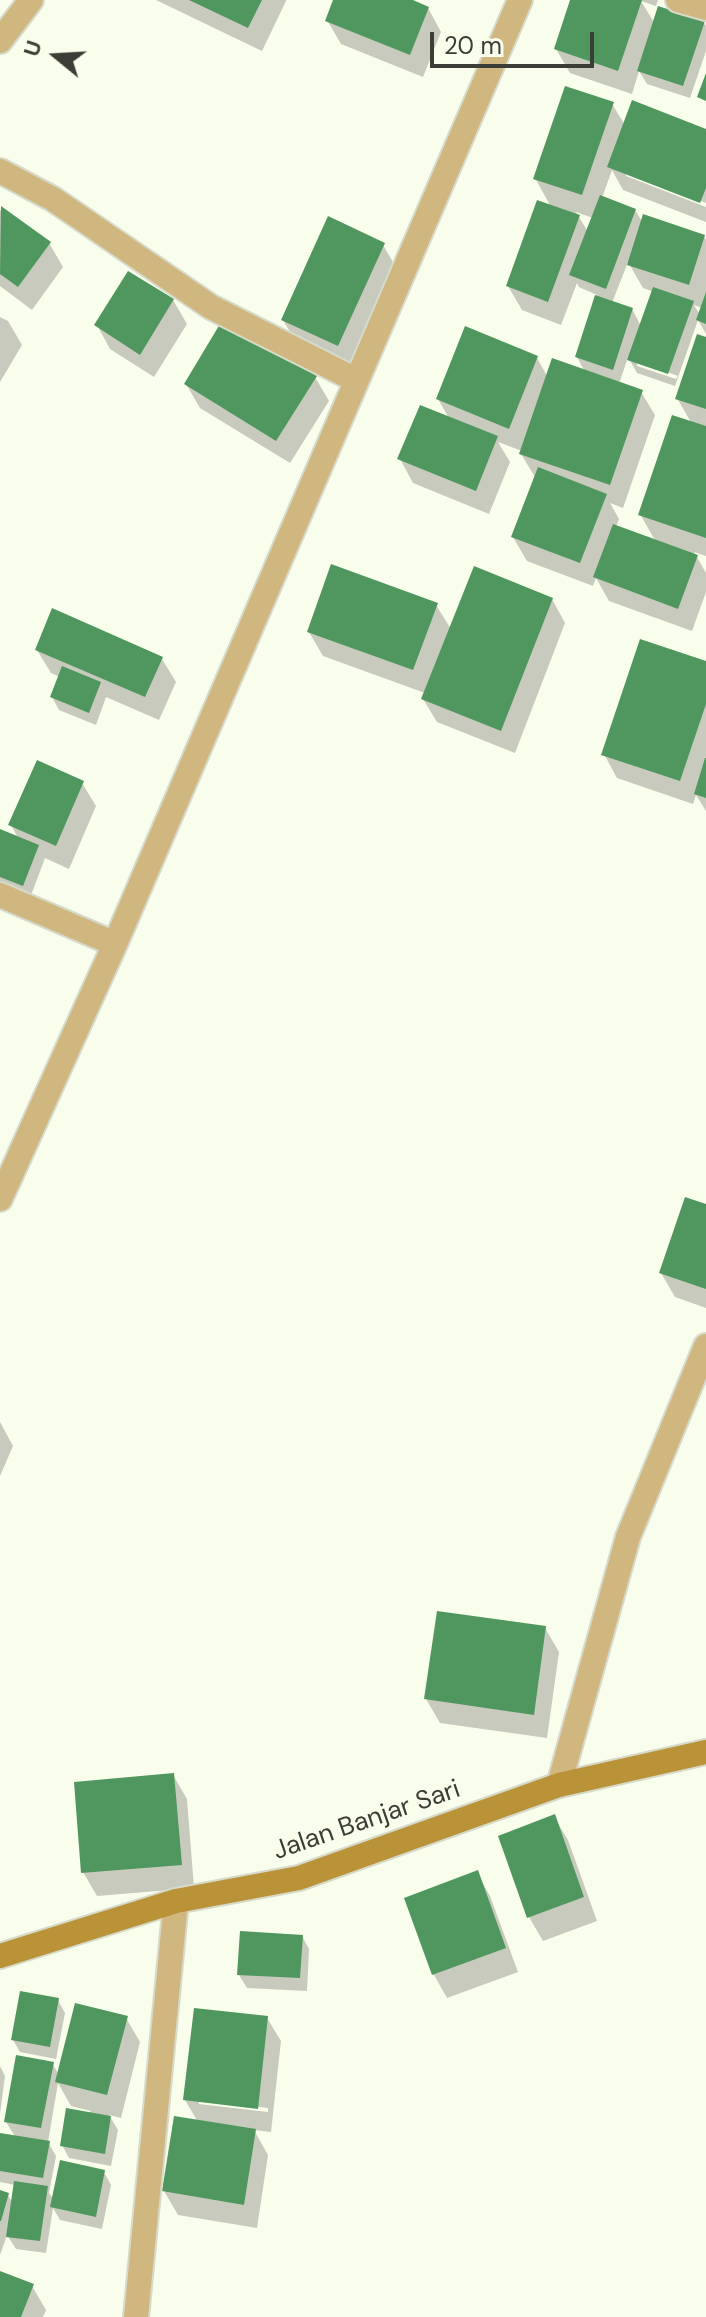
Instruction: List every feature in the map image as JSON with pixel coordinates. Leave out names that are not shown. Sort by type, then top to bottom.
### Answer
[{"type":"street","points":[[0,41],[31,0]]},
{"type":"street","points":[[0,1199],[115,944],[520,0]]},
{"type":"street","points":[[678,0],[706,8]]},
{"type":"street","points":[[0,171],[53,199],[211,307],[356,380]]},
{"type":"street","points":[[0,895],[115,944]]},
{"type":"street","points":[[559,1785],[628,1537],[706,1346]]},
{"type":"street","name":"Jalan Banjar Sari","points":[[0,1956],[176,1901],[299,1878],[559,1785],[706,1752]]},
{"type":"street","points":[[136,2317],[176,1901]]},
{"type":"building","points":[[189,0],[262,0],[248,28]]},
{"type":"building","points":[[333,0],[413,0],[429,7],[410,55],[325,21]]},
{"type":"building","points":[[570,0],[642,0],[618,71],[554,49]]},
{"type":"building","points":[[658,6],[705,21],[683,86],[637,71]]},
{"type":"building","points":[[706,73],[706,101],[697,97]]},
{"type":"building","points":[[565,86],[614,102],[582,195],[533,179]]},
{"type":"building","points":[[632,100],[706,129],[706,188],[700,203],[607,167]]},
{"type":"building","points":[[600,195],[636,209],[606,289],[569,275]]},
{"type":"building","points":[[537,200],[580,215],[548,302],[506,286]]},
{"type":"building","points":[[1,206],[51,242],[18,287],[0,274]]},
{"type":"building","points":[[643,214],[705,235],[689,285],[627,265]]},
{"type":"building","points":[[328,216],[385,243],[338,346],[281,320]]},
{"type":"building","points":[[128,271],[174,299],[140,355],[94,325]]},
{"type":"building","points":[[653,287],[694,301],[668,374],[627,360]]},
{"type":"building","points":[[706,292],[706,324],[696,320]]},
{"type":"building","points":[[595,295],[633,308],[613,370],[575,357]]},
{"type":"building","points":[[223,319],[317,376],[276,441],[184,384]]},
{"type":"building","points":[[465,326],[538,356],[509,429],[436,399]]},
{"type":"building","points":[[697,334],[706,337],[706,409],[675,399]]},
{"type":"building","points":[[552,358],[643,390],[610,485],[519,454]]},
{"type":"building","points":[[420,405],[498,436],[476,491],[397,459]]},
{"type":"building","points":[[672,415],[706,426],[706,538],[638,515]]},
{"type":"building","points":[[538,467],[607,494],[580,563],[511,537]]},
{"type":"building","points":[[613,524],[698,555],[678,609],[593,577]]},
{"type":"building","points":[[331,564],[438,603],[413,670],[307,632]]},
{"type":"building","points":[[474,566],[553,598],[501,731],[421,699]]},
{"type":"building","points":[[52,608],[163,657],[145,697],[35,650]]},
{"type":"building","points":[[640,639],[706,661],[706,704],[680,781],[601,755]]},
{"type":"building","points":[[62,666],[101,682],[89,713],[50,697]]},
{"type":"building","points":[[706,758],[706,798],[694,794]]},
{"type":"building","points":[[37,760],[84,781],[56,846],[8,825]]},
{"type":"building","points":[[0,829],[39,845],[23,886],[0,877]]},
{"type":"building","points":[[685,1197],[706,1204],[706,1289],[659,1273]]},
{"type":"building","points":[[437,1611],[546,1626],[534,1715],[424,1699]]},
{"type":"building","points":[[174,1773],[182,1865],[81,1873],[74,1782]]},
{"type":"building","points":[[555,1814],[584,1897],[527,1918],[498,1836]]},
{"type":"building","points":[[478,1870],[506,1948],[432,1975],[404,1898]]},
{"type":"building","points":[[240,1931],[303,1935],[300,1978],[237,1975]]},
{"type":"building","points":[[20,1991],[59,1998],[50,2047],[11,2040]]},
{"type":"building","points":[[75,2003],[128,2016],[107,2095],[55,2082]]},
{"type":"building","points":[[194,2008],[268,2016],[258,2109],[183,2100]]},
{"type":"building","points":[[16,2055],[54,2062],[41,2128],[4,2122]]},
{"type":"building","points":[[66,2108],[111,2116],[105,2154],[60,2146]]},
{"type":"building","points":[[174,2116],[256,2129],[244,2205],[162,2191]]},
{"type":"building","points":[[0,2133],[50,2141],[43,2178],[0,2171]]},
{"type":"building","points":[[60,2160],[105,2170],[96,2217],[50,2207]]},
{"type":"building","points":[[14,2181],[48,2186],[40,2241],[6,2237]]},
{"type":"building","points":[[0,2190],[9,2193],[1,2221],[0,2221]]},
{"type":"building","points":[[0,2271],[34,2284],[21,2317],[0,2317]]}]
